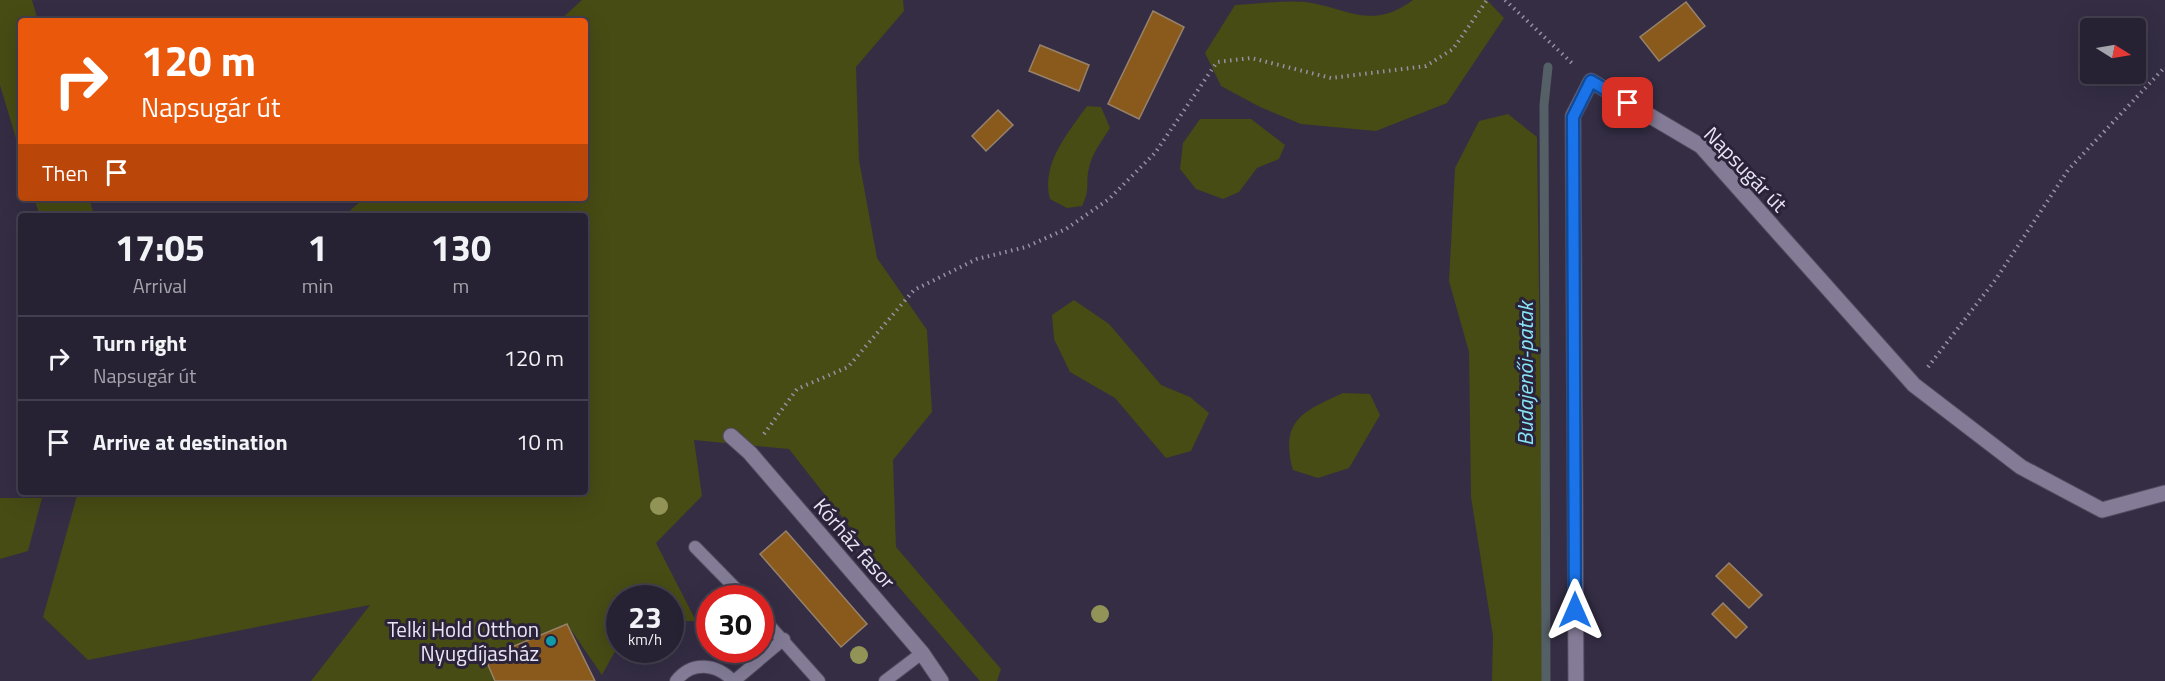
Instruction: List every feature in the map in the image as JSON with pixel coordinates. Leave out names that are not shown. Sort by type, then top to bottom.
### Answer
[{"type":"street","name":"Napsugár út","points":[[1591,81],[1701,146],[1914,385],[2021,467],[2102,510],[2165,493]]},
{"type":"street","points":[[1576,681],[1573,117],[1591,81]]},
{"type":"street","name":"Kórház fasor","points":[[731,436],[750,453],[922,653],[942,681]]},
{"type":"lane","points":[[695,547],[732,585]]},
{"type":"lane","points":[[774,629],[819,681]]},
{"type":"lane","points":[[676,681],[690,669],[702,666],[714,668],[734,681],[784,639]]},
{"type":"lane","points":[[885,681],[922,653]]},
{"type":"path","points":[[750,453],[797,389],[848,367],[914,290],[977,259],[1036,243],[1066,229],[1109,199],[1155,153],[1217,62],[1251,58],[1331,78],[1426,66],[1453,48],[1487,0]]},
{"type":"path","points":[[1505,0],[1591,81]]},
{"type":"path","points":[[1914,385],[1996,279],[2068,171],[2165,67]]},
{"type":"green space","points":[[0,0],[32,0],[37,18],[18,18],[18,145],[0,85]]},
{"type":"green space","points":[[582,0],[903,0],[904,11],[856,67],[859,160],[877,258],[927,330],[932,412],[893,460],[896,547],[1001,669],[997,681],[980,681],[879,564],[789,449],[694,440],[702,496],[656,543],[678,585],[606,585],[606,663],[609,663],[602,675],[567,624],[485,658],[495,681],[311,681],[370,605],[88,660],[43,617],[77,495],[588,495],[588,470],[591,468],[588,469],[588,213],[347,213],[361,201],[588,201],[588,18],[562,18]]},
{"type":"green space","points":[[1413,0],[1487,0],[1504,18],[1447,103],[1376,131],[1301,124],[1260,107],[1221,86],[1205,53],[1235,5],[1306,2],[1372,16],[1398,9]]},
{"type":"green space","points":[[1087,106],[1101,107],[1110,128],[1090,163],[1087,190],[1082,206],[1067,208],[1050,199],[1049,174],[1052,162],[1064,139]]},
{"type":"green space","points":[[1508,114],[1537,137],[1544,681],[1492,681],[1493,636],[1471,497],[1469,352],[1449,281],[1455,168],[1479,121]]},
{"type":"green space","points":[[1200,119],[1251,119],[1285,145],[1279,159],[1257,168],[1239,192],[1223,199],[1196,189],[1180,169],[1183,143]]},
{"type":"green space","points":[[35,201],[90,201],[93,213],[39,213]]},
{"type":"green space","points":[[1074,300],[1109,324],[1161,385],[1190,397],[1209,413],[1191,451],[1166,458],[1115,398],[1070,372],[1054,339],[1052,315]]},
{"type":"green space","points":[[1343,393],[1370,394],[1380,415],[1349,468],[1318,478],[1293,470],[1290,453],[1292,429],[1306,413]]},
{"type":"green space","points":[[0,498],[42,498],[28,551],[0,559]]},
{"type":"green space","points":[[684,598],[696,621],[684,621]]},
{"type":"building","points":[[1686,2],[1705,26],[1659,61],[1640,37]]},
{"type":"building","points":[[1153,11],[1184,27],[1139,119],[1108,104]]},
{"type":"building","points":[[1040,45],[1089,65],[1079,91],[1029,71]]},
{"type":"building","points":[[998,110],[1013,125],[986,151],[972,136]]},
{"type":"building","points":[[786,531],[867,624],[841,647],[760,554]]},
{"type":"building","points":[[1729,563],[1762,595],[1749,608],[1716,576]]},
{"type":"building","points":[[1723,603],[1747,627],[1736,638],[1712,614]]},
{"type":"building","name":"Telki Hold Otthon Nyugdíjasház","points":[[567,624],[595,681],[495,681],[485,658]]},
{"type":"waterway","name":"Budajenői-patak","points":[[1546,681],[1544,105],[1548,67]]},
{"type":"place","name":"Telki Hold Otthon Nyugdíjasház","points":[[551,641]]},
{"type":"route","points":[[1575,610],[1573,117],[1591,81],[1628,103]]}]
